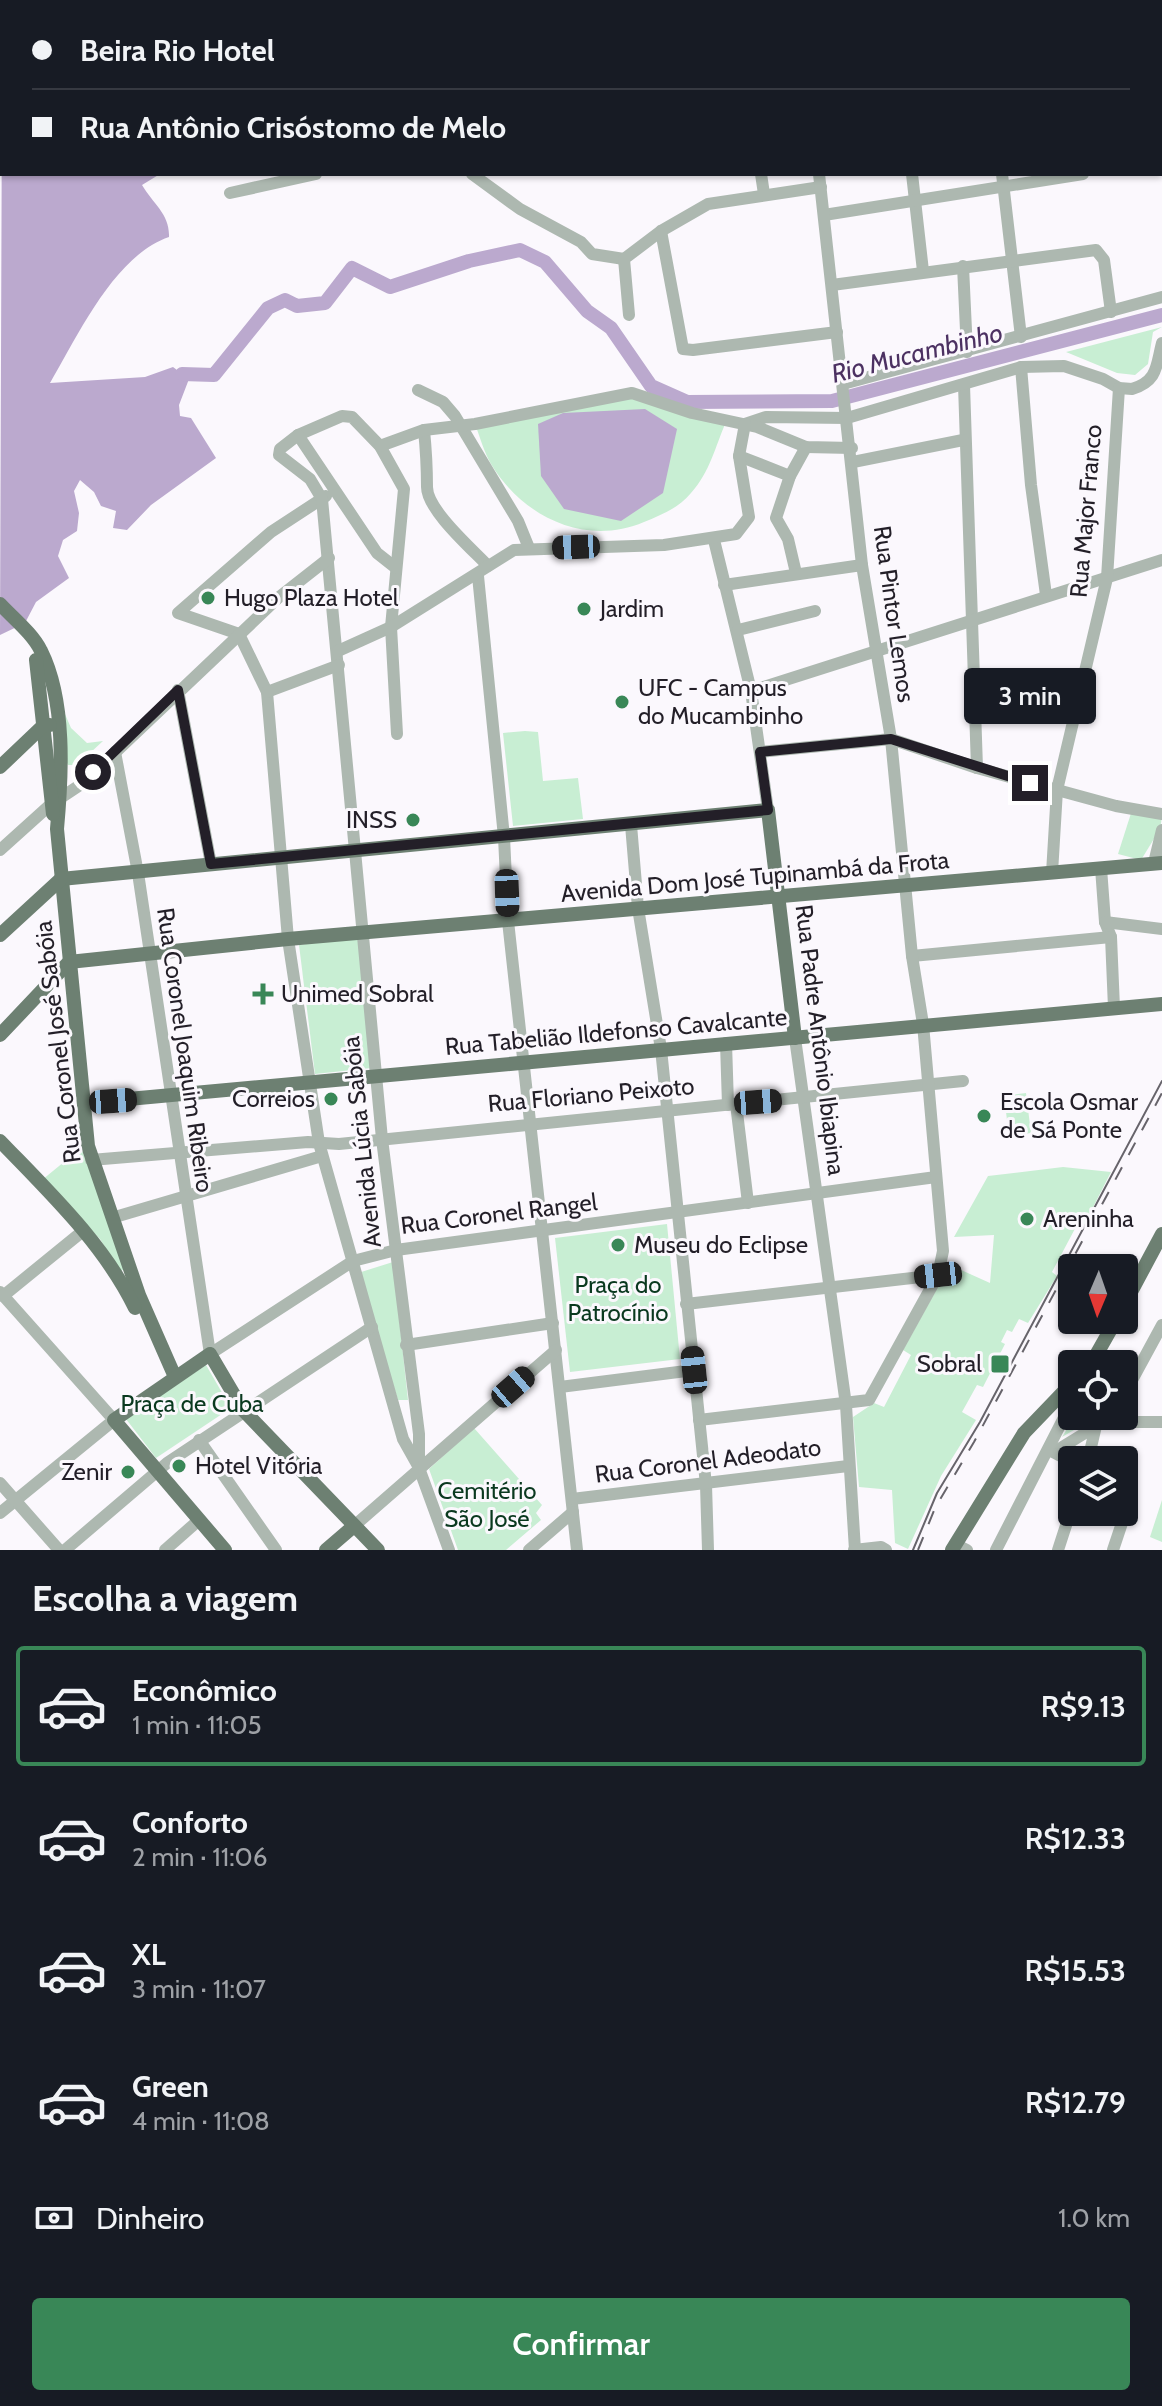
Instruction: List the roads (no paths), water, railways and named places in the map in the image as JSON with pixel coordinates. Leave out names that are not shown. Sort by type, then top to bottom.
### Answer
[{"type":"main road","points":[[0,604],[27,634],[38,667],[59,776],[55,801]]},
{"type":"main road","points":[[0,767],[50,725]]},
{"type":"main road","points":[[50,725],[55,801]]},
{"type":"main road","name":"Rua Coronel José Sabóia","points":[[55,801],[91,1160],[115,1217],[139,1295],[172,1380]]},
{"type":"main road","points":[[0,935],[61,879],[768,810]]},
{"type":"main road","name":"Rua Padre Antônio Ibiapina","points":[[768,810],[795,1038]]},
{"type":"main road","name":"Avenida Dom José Tupinambá da Frota","points":[[69,962],[779,894],[1158,863]]},
{"type":"main road","points":[[0,1035],[69,962]]},
{"type":"main road","name":"Rua Tabelião Ildefonso Cavalcante","points":[[85,1103],[1162,1004]]},
{"type":"main road","points":[[0,1141],[83,1231],[121,1281],[172,1380]]},
{"type":"main road","points":[[1138,1279],[1162,1234]]},
{"type":"main road","points":[[210,1354],[243,1410],[378,1550]]},
{"type":"main road","name":"Rua Coronel Rangel","points":[[114,1420],[210,1354]]},
{"type":"main road","points":[[958,1548],[1035,1420],[1058,1397]]},
{"type":"main road","points":[[114,1420],[225,1550]]},
{"type":"main road","points":[[326,1550],[354,1526]]},
{"type":"street","points":[[230,193],[307,176]]},
{"type":"street","points":[[475,176],[520,209],[581,242],[592,254],[624,259],[661,231],[708,204],[820,180]]},
{"type":"street","points":[[761,176],[764,194]]},
{"type":"street","points":[[912,176],[923,271]]},
{"type":"street","points":[[824,215],[915,200],[1002,180],[1056,176]]},
{"type":"street","name":"Rua Pintor Lemos","points":[[820,180],[862,565],[874,653],[891,739],[912,956],[923,1024],[943,1251],[938,1275],[873,1395],[864,1402],[846,1405]]},
{"type":"street","points":[[1002,180],[1014,259],[1021,337]]},
{"type":"street","points":[[661,231],[680,346],[687,351],[837,332]]},
{"type":"street","points":[[832,285],[1096,250],[1104,260],[1111,312]]},
{"type":"street","points":[[624,259],[629,315]]},
{"type":"street","points":[[963,266],[967,352]]},
{"type":"street","points":[[843,386],[1162,297]]},
{"type":"street","points":[[267,692],[338,658],[478,576],[509,552],[529,548],[617,548],[714,540],[736,534],[749,517],[739,456],[751,426],[766,417],[846,412],[964,385],[1021,367],[1064,366],[1103,379],[1119,388],[1132,389],[1152,379],[1157,372],[1162,343]]},
{"type":"street","points":[[1021,367],[1031,485],[1046,595]]},
{"type":"street","points":[[964,385],[963,440],[977,768]]},
{"type":"street","name":"Rua Major Franco","points":[[1052,873],[1057,790],[1107,578],[1119,388]]},
{"type":"street","points":[[418,390],[443,402],[460,426],[518,521],[529,548]]},
{"type":"street","points":[[380,446],[424,430],[632,393],[692,413],[751,426],[806,447],[852,455],[963,440]]},
{"type":"street","points":[[322,499],[310,479],[279,455],[280,449],[298,435],[347,416],[363,425],[380,446],[404,489],[391,627],[397,734]]},
{"type":"street","points":[[424,430],[430,474],[427,487],[439,515],[488,566]]},
{"type":"street","points":[[298,435],[377,553],[396,568]]},
{"type":"street","points":[[796,573],[788,539],[776,518],[790,476],[806,447]]},
{"type":"street","points":[[739,456],[790,476]]},
{"type":"street","points":[[404,489],[427,487]]},
{"type":"street","points":[[336,491],[271,532],[178,613],[239,634],[267,692],[288,939],[320,1150],[403,1439],[419,1468]]},
{"type":"street","name":"Avenida Lúcia Sabóia","points":[[322,499],[382,1139],[419,1434],[419,1468],[449,1550]]},
{"type":"street","name":"Rua Padre Antônio Ibiapina","points":[[714,540],[751,691],[768,810]]},
{"type":"street","points":[[0,850],[93,772],[239,634],[329,558]]},
{"type":"street","points":[[751,691],[1162,560]]},
{"type":"street","points":[[724,585],[862,565]]},
{"type":"street","points":[[478,576],[504,837],[508,921],[577,1550]]},
{"type":"street","points":[[738,630],[815,611]]},
{"type":"street","points":[[178,690],[211,864]]},
{"type":"street","points":[[760,752],[891,739],[977,768],[1162,814]]},
{"type":"street","name":"Rua Coronel Joaquim Ribeiro","points":[[115,752],[138,873],[184,1197],[210,1354]]},
{"type":"street","points":[[59,776],[93,772]]},
{"type":"street","points":[[631,825],[638,908],[661,1049],[706,1485],[708,1550]]},
{"type":"street","points":[[1158,863],[1162,830]]},
{"type":"street","points":[[1101,868],[1105,922],[1111,937],[1114,1008]]},
{"type":"street","points":[[1105,922],[1162,929]]},
{"type":"street","points":[[912,956],[1111,937]]},
{"type":"street","name":"Rua Padre Antônio Ibiapina","points":[[795,1038],[846,1405],[854,1550]]},
{"type":"street","points":[[726,1043],[748,1203]]},
{"type":"street","name":"Rua Floriano Peixoto","points":[[320,1150],[382,1139],[532,1122],[803,1099],[963,1081]]},
{"type":"street","points":[[91,1160],[320,1150]]},
{"type":"street","points":[[115,1217],[184,1197],[320,1150]]},
{"type":"street","name":"Rua Coronel Rangel","points":[[210,1354],[353,1261],[396,1250],[936,1177]]},
{"type":"street","points":[[0,1513],[114,1420],[1,1294],[83,1231]]},
{"type":"street","points":[[686,1304],[938,1275]]},
{"type":"street","points":[[406,1345],[553,1323]]},
{"type":"street","points":[[1138,1369],[1162,1325]]},
{"type":"street","points":[[65,1550],[157,1471],[199,1440],[372,1327]]},
{"type":"street","points":[[354,1526],[556,1350]]},
{"type":"street","points":[[560,1387],[694,1370]]},
{"type":"street","points":[[699,1420],[846,1405]]},
{"type":"street","points":[[1035,1420],[1049,1423],[1056,1432]]},
{"type":"street","points":[[1138,1420],[1162,1422]]},
{"type":"street","points":[[996,1550],[1051,1451],[1058,1428]]},
{"type":"street","points":[[1051,1451],[1089,1430]]},
{"type":"street","points":[[403,1439],[419,1434]]},
{"type":"street","points":[[199,1440],[276,1550]]},
{"type":"street","points":[[1051,1451],[1058,1455]]},
{"type":"street","name":"Rua Coronel Adeodato","points":[[529,1550],[573,1506],[848,1466]]},
{"type":"street","points":[[0,1483],[59,1550]]},
{"type":"street","points":[[165,1550],[199,1520]]},
{"type":"street","points":[[1058,1550],[1066,1526]]},
{"type":"street","points":[[1113,1550],[1121,1526]]},
{"type":"street","points":[[854,1550],[884,1548]]},
{"type":"waterway","name":"Rio Mucambinho","points":[[182,374],[214,375],[268,308],[285,300],[297,306],[325,303],[352,268],[390,287],[469,261],[520,250],[545,262],[587,311],[611,328],[651,386],[687,402],[832,401],[1162,315]]},
{"type":"tram line","points":[[913,1550],[937,1493],[980,1422],[1162,1081]]},
{"type":"railway","points":[[918,1550],[935,1508],[974,1442],[1162,1093]]},
{"type":"place","name":"Hugo Plaza Hotel","points":[[208,598]]},
{"type":"place","name":"Jardim","points":[[584,609]]},
{"type":"place","name":"UFC - Campus do Mucambinho","points":[[622,702]]},
{"type":"place","name":"INSS","points":[[413,820]]},
{"type":"place","name":"Unimed Sobral","points":[[263,994]]},
{"type":"place","name":"Correios","points":[[331,1099]]},
{"type":"place","name":"Escola Osmar de Sá Ponte","points":[[984,1116]]},
{"type":"place","name":"Areninha","points":[[1027,1219]]},
{"type":"place","name":"Museu do Eclipse","points":[[618,1245]]},
{"type":"place","name":"Sobral","points":[[1000,1364]]},
{"type":"place","name":"Hotel Vitória","points":[[179,1466]]},
{"type":"place","name":"Zenir","points":[[128,1472]]},
{"type":"park label","name":"Praça do Patrocínio","points":[[618,1299]]},
{"type":"park label","name":"Praça de Cuba","points":[[192,1404]]},
{"type":"park label","name":"Cemitério São José","points":[[487,1505]]}]
